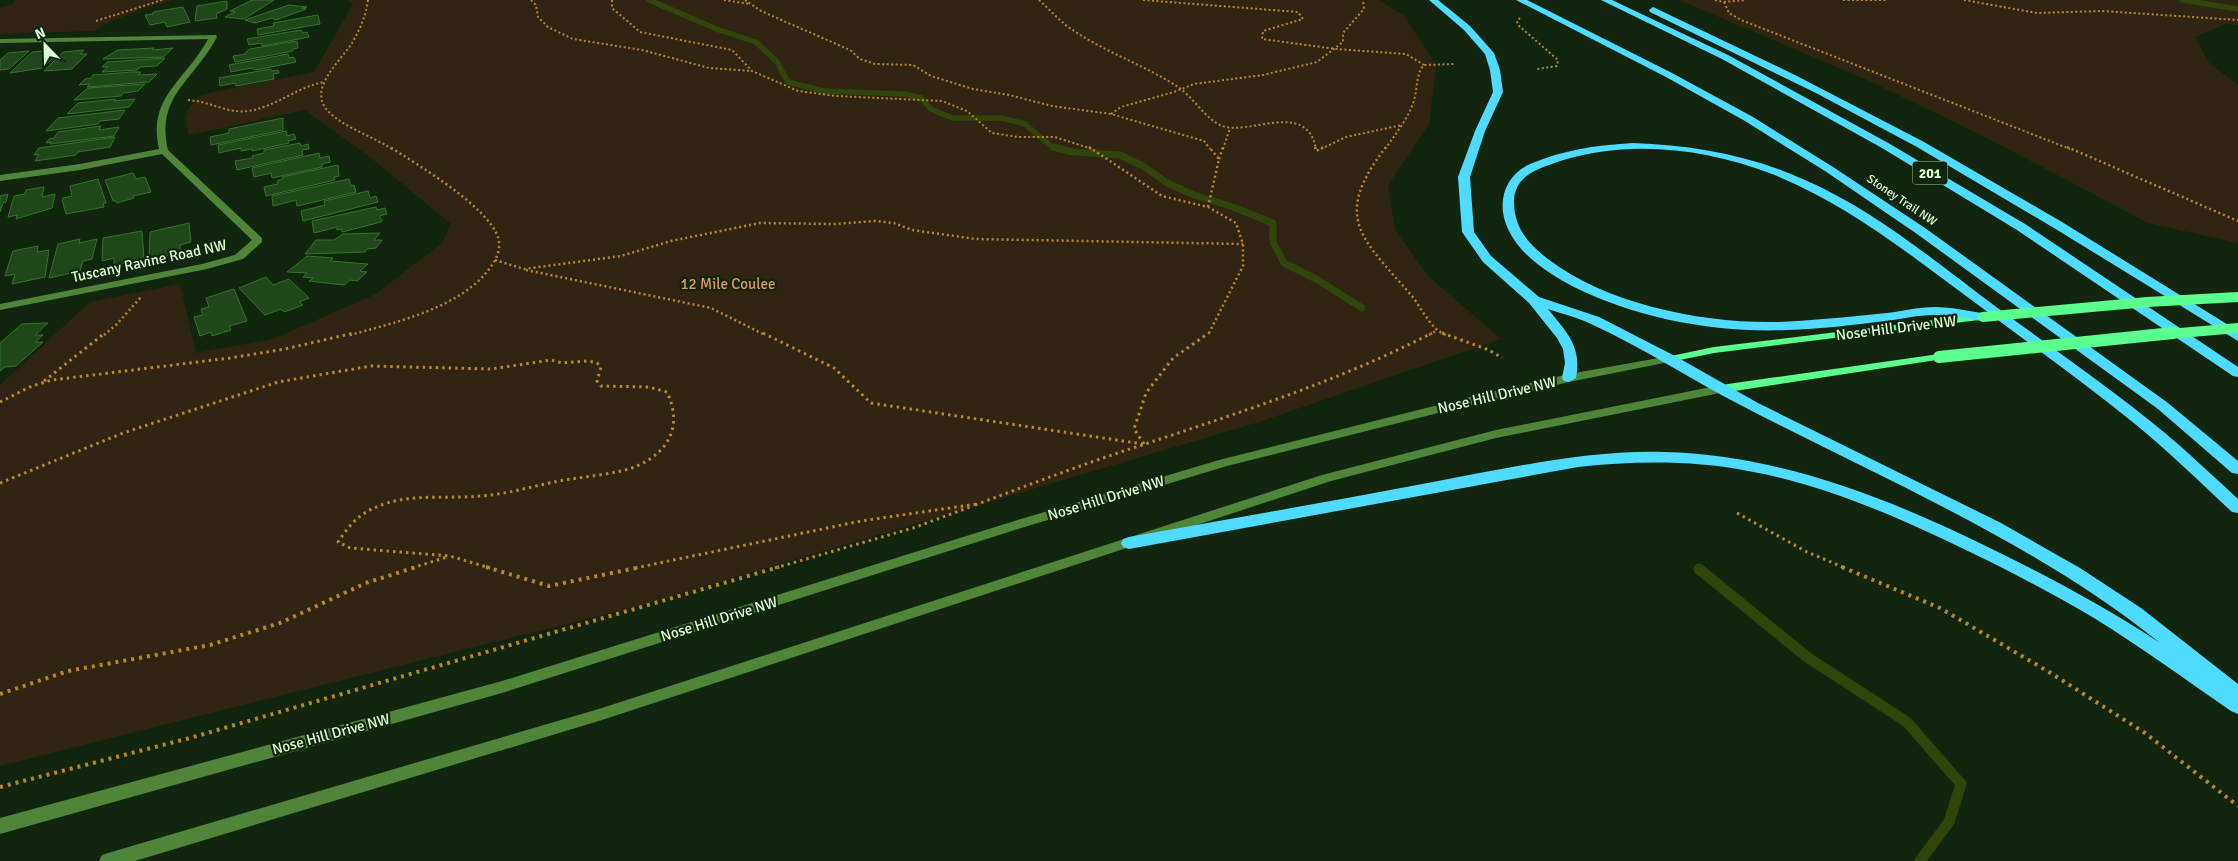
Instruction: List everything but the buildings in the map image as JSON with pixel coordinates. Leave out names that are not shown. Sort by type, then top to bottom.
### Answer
[{"type":"highway","points":[[1434,0],[1467,28],[1489,53],[1495,70],[1498,92],[1480,131],[1464,177],[1468,232],[1486,259],[1534,300],[1570,349],[1572,363],[1569,378]]},
{"type":"highway","name":"Stoney Trail NW","points":[[1520,0],[1749,119],[1829,169],[1929,236],[2155,400],[2238,469]]},
{"type":"highway","name":"201","points":[[1605,0],[1725,57],[1886,146],[2021,228],[2238,373]]},
{"type":"highway","points":[[1630,0],[1776,69],[1873,119],[2037,211],[2238,337]]},
{"type":"highway","points":[[1982,317],[1934,311],[1831,323],[1759,326],[1670,316],[1591,291],[1565,277],[1530,251],[1512,228],[1508,209],[1509,189],[1524,171],[1550,158],[1588,150],[1626,146],[1702,152],[1740,161],[1800,182],[1867,220],[1914,251],[2161,438],[2238,508]]},
{"type":"highway","points":[[1534,300],[1594,320],[1670,359],[1721,389],[1995,527],[2074,572],[2135,613],[2238,695]]},
{"type":"highway","points":[[1129,543],[1530,470],[1622,458],[1665,457],[1729,462],[1802,477],[1849,492],[1917,519],[2081,602],[2170,659],[2238,706]]},
{"type":"main road","name":"Nose Hill Drive NW","points":[[1670,359],[1714,350],[1982,317],[2147,302],[2238,297]]},
{"type":"main road","points":[[1721,389],[1939,356],[2238,328]]},
{"type":"street","points":[[0,41],[213,37],[208,50],[166,102],[159,119],[158,137],[164,152],[80,167],[0,178]]},
{"type":"street","name":"Tuscany Ravine Road NW","points":[[0,307],[158,276],[240,257],[258,240],[164,152]]},
{"type":"street","name":"Nose Hill Drive NW","points":[[0,826],[502,687],[1224,462],[1569,378],[1670,359]]},
{"type":"street","points":[[108,861],[602,714],[1327,478],[1496,434],[1721,389]]},
{"type":"path","points":[[43,382],[229,360],[352,334],[430,310],[471,286],[495,260],[500,248],[497,230],[465,199],[396,150],[344,123],[328,110],[321,100],[321,89],[324,82],[354,40],[366,12],[368,0]]},
{"type":"path","points":[[531,0],[536,5],[538,18],[548,27],[573,39],[642,50],[709,68],[752,71],[798,91],[836,96],[942,101],[967,111],[992,133],[1018,137],[1055,137],[1091,148],[1162,196],[1208,207],[1236,223],[1243,244],[1243,266],[1207,336],[1172,358],[1146,393],[1134,429],[1144,444]]},
{"type":"path","points":[[612,0],[612,8],[640,32],[732,50],[752,71]]},
{"type":"path","points":[[724,0],[751,4]]},
{"type":"path","points":[[745,0],[796,28],[850,50],[860,59],[875,64],[913,65],[931,76],[973,90],[1009,95],[1043,105],[1111,114],[1161,127],[1204,141],[1219,160]]},
{"type":"path","points":[[1039,0],[1068,26],[1181,89],[1219,125],[1230,128],[1292,122],[1302,127],[1314,139],[1316,151],[1346,137],[1376,129],[1402,125]]},
{"type":"path","points":[[1143,0],[1298,12],[1303,19],[1263,31],[1262,38],[1336,50],[1369,50],[1406,54],[1424,65],[1455,64]]},
{"type":"path","points":[[1111,114],[1121,107],[1194,84],[1263,75],[1318,62],[1336,50],[1343,42],[1343,33],[1352,20],[1364,9],[1363,0]]},
{"type":"path","points":[[1715,0],[1724,2],[1746,0]]},
{"type":"path","points":[[1844,0],[1888,0]]},
{"type":"path","points":[[1964,0],[2037,13],[2102,11],[2238,20]]},
{"type":"path","points":[[1980,0],[1994,6]]},
{"type":"path","points":[[1724,2],[1729,13],[1744,22],[1975,111],[2140,178],[2238,221]]},
{"type":"path","points":[[1526,17],[1517,21],[1518,25],[1558,60],[1557,66],[1537,69]]},
{"type":"path","points":[[1424,65],[1419,72],[1417,96],[1402,125],[1368,168],[1358,191],[1356,211],[1360,226],[1372,252],[1427,314],[1436,330],[1489,350],[1502,358]]},
{"type":"path","points":[[185,100],[207,101],[232,111],[250,111],[270,104],[307,85],[324,82]]},
{"type":"path","points":[[1208,207],[1219,160],[1230,128]]},
{"type":"path","points":[[524,269],[621,256],[671,241],[760,223],[835,224],[875,221],[894,223],[912,230],[976,239],[1243,244]]},
{"type":"path","points":[[495,260],[536,273],[711,308],[834,368],[871,403],[1144,444]]},
{"type":"path","points":[[0,402],[43,382],[117,324],[158,276]]},
{"type":"path","points":[[0,787],[190,738],[913,528],[1144,444],[1264,405],[1365,367],[1436,330]]},
{"type":"path","points":[[0,483],[123,433],[278,382],[371,366],[490,369],[541,360],[562,363],[588,361],[597,363],[601,367],[597,381],[601,386],[648,387],[667,392],[675,405],[674,430],[654,456],[637,466],[500,495],[428,497],[391,501],[364,512],[344,528],[338,542],[350,548],[450,556],[549,586],[861,521],[977,504]]},
{"type":"path","points":[[1737,513],[1807,552],[1940,608],[2049,672],[2145,733],[2238,806]]},
{"type":"path","points":[[0,694],[68,671],[210,645],[280,623],[366,583],[450,556]]},
{"type":"green space","points":[[15,0],[173,0],[144,8],[107,23],[94,31],[0,34],[0,8],[14,3]]},
{"type":"green space","name":"12 Mile Coulee","points":[[347,0],[1379,0],[1404,16],[1436,64],[1429,124],[1388,185],[1395,230],[1429,277],[1501,339],[1259,422],[638,606],[0,766],[0,385],[90,302],[180,284],[196,353],[273,339],[376,294],[443,242],[451,224],[370,157],[305,110],[189,135],[186,122],[187,113],[200,95],[314,72],[353,4]]},
{"type":"green space","points":[[1679,0],[2238,0],[2238,25],[2226,24],[2195,37],[2209,63],[2238,85],[2238,243],[2148,223],[1985,137],[1865,79]]},
{"type":"waterway","points":[[649,0],[719,30],[756,42],[777,62],[788,82],[823,91],[905,94],[921,98],[931,109],[952,118],[1001,118],[1025,124],[1052,147],[1059,149]]},
{"type":"waterway","points":[[2182,0],[2238,9]]},
{"type":"waterway","points":[[1053,147],[1073,152],[1120,155],[1143,166],[1167,183],[1194,195],[1233,207],[1273,223],[1273,242],[1284,263],[1318,280],[1362,308]]},
{"type":"waterway","points":[[1699,569],[1807,657],[1907,722],[1961,784],[1949,822],[1920,861]]}]
